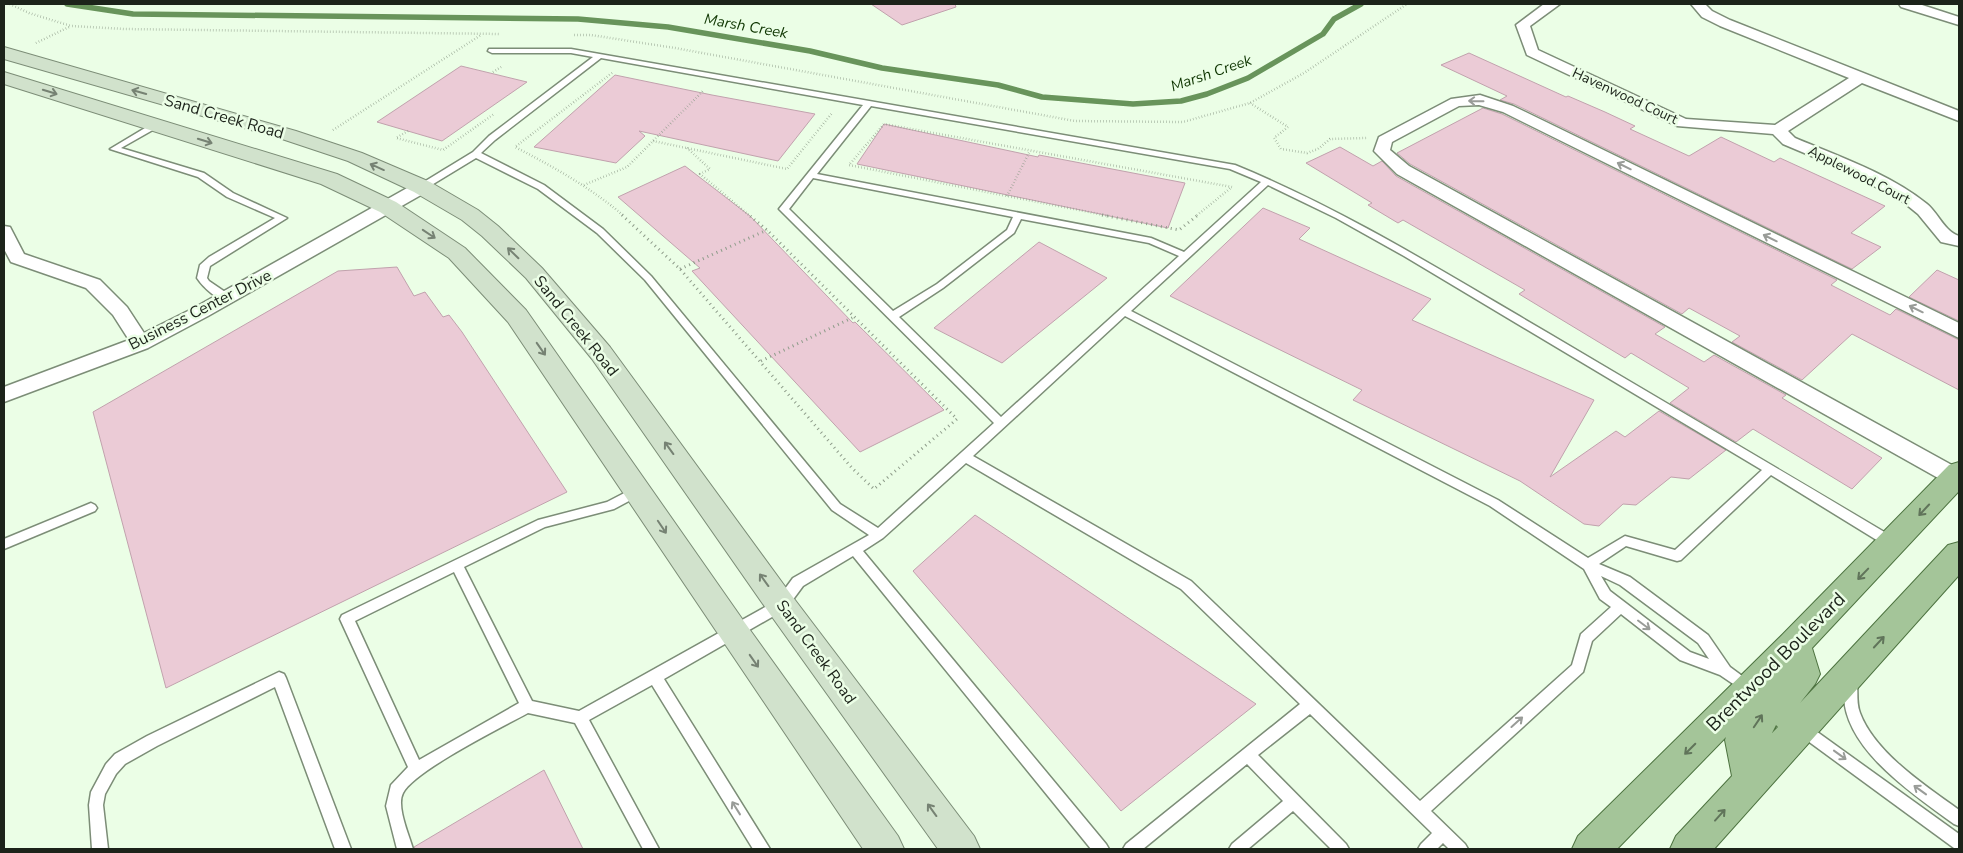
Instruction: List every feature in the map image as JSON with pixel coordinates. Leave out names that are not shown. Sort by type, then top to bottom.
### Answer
[{"type":"main road","name":"Sand Creek Road","points":[[8,54],[314,143],[356,157],[422,187],[470,216],[490,231],[534,273],[601,353],[781,605],[961,849]]},
{"type":"main road","name":"Sand Creek Road","points":[[4,78],[329,179],[388,207],[457,253],[517,316],[734,633],[885,849]]},
{"type":"main road","name":"Brentwood Boulevard","points":[[1591,849],[1737,680],[1796,644],[1957,475]]},
{"type":"main road","points":[[1689,849],[1959,554]]},
{"type":"main road","points":[[1796,644],[1803,674],[1783,695],[1782,704],[1786,714],[1801,726]]},
{"type":"main road","points":[[1737,680],[1759,698],[1764,710],[1760,722],[1742,740],[1751,780]]},
{"type":"street","name":"Havenwood Court","points":[[1553,4],[1523,25],[1532,52],[1684,123],[1778,130]]},
{"type":"street","points":[[1698,4],[1707,14],[1725,23],[1959,116]]},
{"type":"street","points":[[1906,4],[1959,21]]},
{"type":"street","points":[[1778,130],[1860,77]]},
{"type":"street","points":[[1957,475],[1403,170],[1382,151],[1384,140],[1456,102],[1480,100],[1508,109],[1959,331]]},
{"type":"street","name":"Applewood Court","points":[[1778,130],[1789,140],[1846,165],[1908,197],[1924,210],[1947,238],[1959,241]]},
{"type":"street","name":"Business Center Drive","points":[[4,395],[141,343],[227,298],[422,187]]},
{"type":"street","points":[[4,231],[17,258],[93,284],[120,311],[141,343]]},
{"type":"lane","points":[[492,51],[570,51],[1232,167],[1323,206],[1394,246],[1893,543]]},
{"type":"lane","points":[[422,187],[476,154],[492,138],[599,56]]},
{"type":"lane","points":[[868,104],[784,209],[1002,424]]},
{"type":"lane","points":[[155,125],[114,149],[201,176],[230,195],[282,218],[212,259],[205,266],[202,278],[205,283],[227,298]]},
{"type":"lane","points":[[476,154],[541,187],[600,231],[648,278],[836,507],[879,536]]},
{"type":"lane","points":[[811,175],[1151,241],[1186,256]]},
{"type":"lane","points":[[405,849],[393,806],[396,790],[416,768],[527,706],[580,718],[781,605],[798,582],[879,536],[1267,181]]},
{"type":"lane","points":[[893,316],[940,286],[1011,231],[1018,215]]},
{"type":"lane","points":[[1125,312],[1494,503],[1588,565],[1625,581],[1703,640],[1737,680]]},
{"type":"lane","points":[[965,457],[1186,585],[1460,849]]},
{"type":"lane","points":[[1588,565],[1625,541],[1677,556],[1770,469]]},
{"type":"lane","points":[[416,768],[347,619],[542,523],[610,506],[638,491]]},
{"type":"lane","points":[[4,544],[92,508]]},
{"type":"lane","points":[[854,550],[1101,849]]},
{"type":"lane","points":[[457,565],[527,706]]},
{"type":"lane","points":[[1588,565],[1605,595],[1685,656],[1737,680]]},
{"type":"lane","points":[[1420,811],[1578,668],[1586,638],[1620,606]]},
{"type":"lane","points":[[1849,675],[1853,713],[1871,745],[1910,783],[1959,819]]},
{"type":"lane","points":[[655,677],[762,849]]},
{"type":"lane","points":[[100,849],[97,835],[96,806],[98,792],[106,775],[120,759],[152,740],[279,678],[343,849]]},
{"type":"lane","points":[[1130,849],[1310,705]]},
{"type":"lane","points":[[580,718],[651,849]]},
{"type":"lane","points":[[1801,726],[1959,843]]},
{"type":"lane","points":[[1248,755],[1341,849]]},
{"type":"lane","points":[[1237,849],[1294,801]]},
{"type":"lane","points":[[1426,849],[1444,833]]},
{"type":"path","points":[[8,54],[71,26]]},
{"type":"path","points":[[314,143],[482,34]]},
{"type":"path","points":[[493,72],[505,65]]},
{"type":"path","points":[[621,74],[612,72],[515,147],[558,169],[583,185],[640,230],[680,269],[852,468],[874,489],[956,419],[767,230],[700,174],[710,169],[687,148]]},
{"type":"path","points":[[583,185],[627,167],[704,89],[695,88]]},
{"type":"path","points":[[1250,103],[1288,127],[1274,138],[1281,149],[1301,155],[1319,150],[1330,138],[1351,137],[1384,140]]},
{"type":"path","points":[[408,131],[396,138],[443,150],[501,109]]},
{"type":"path","points":[[653,141],[787,169],[833,112],[824,111]]},
{"type":"path","points":[[884,124],[1232,187],[1179,230],[1007,196],[848,165],[884,124]]},
{"type":"path","points":[[1007,196],[1030,150]]},
{"type":"path","points":[[680,269],[767,230]]},
{"type":"path","points":[[761,361],[854,317]]},
{"type":"building","points":[[871,4],[955,4],[956,7],[902,25]]},
{"type":"building","points":[[1469,53],[1635,126],[1630,129],[1689,156],[1721,137],[1774,162],[1780,158],[1885,206],[1851,233],[1881,247],[1852,269],[1514,104],[1500,100],[1507,96],[1441,65]]},
{"type":"building","points":[[461,66],[527,82],[442,141],[377,122]]},
{"type":"building","points":[[615,75],[815,114],[778,161],[639,131],[645,136],[616,163],[534,147]]},
{"type":"building","points":[[1483,108],[1502,114],[1837,280],[1831,285],[1890,315],[1896,309],[1959,340],[1959,390],[1852,334],[1802,380],[1732,342],[1740,336],[1689,308],[1682,314],[1410,164],[1397,153]]},
{"type":"building","points":[[884,124],[1038,157],[1039,155],[1185,183],[1168,228],[857,164]]},
{"type":"building","points":[[1340,147],[1373,166],[1382,161],[1396,176],[1665,327],[1655,334],[1704,362],[1714,355],[1786,395],[1782,398],[1882,458],[1852,489],[1753,429],[1736,442],[1670,403],[1689,388],[1631,353],[1625,358],[1519,294],[1525,290],[1403,220],[1398,223],[1368,205],[1372,203],[1306,163]]},
{"type":"building","points":[[685,166],[750,216],[853,323],[855,322],[944,410],[860,452],[692,271],[700,268],[618,197]]},
{"type":"building","points":[[1263,208],[1310,228],[1299,239],[1431,299],[1412,320],[1594,400],[1550,477],[1616,431],[1625,437],[1659,411],[1726,450],[1689,479],[1671,477],[1636,505],[1623,504],[1599,526],[1584,524],[1520,481],[1353,400],[1362,390],[1170,296]]},
{"type":"building","points":[[1039,242],[1107,278],[1002,363],[934,328]]},
{"type":"building","points":[[397,267],[414,296],[425,292],[443,317],[449,315],[462,332],[567,492],[166,688],[93,412],[338,271]]},
{"type":"building","points":[[1937,270],[1959,280],[1959,321],[1909,297]]},
{"type":"building","points":[[975,515],[1256,704],[1121,811],[913,571]]},
{"type":"building","points":[[544,770],[583,849],[415,849],[414,847]]},
{"type":"waterway","name":"Marsh Creek","points":[[67,4],[133,14],[578,19],[668,27],[810,51],[882,68],[998,85],[1042,97],[1133,104],[1181,101],[1207,94],[1248,78],[1323,34],[1334,19],[1361,4]]}]
